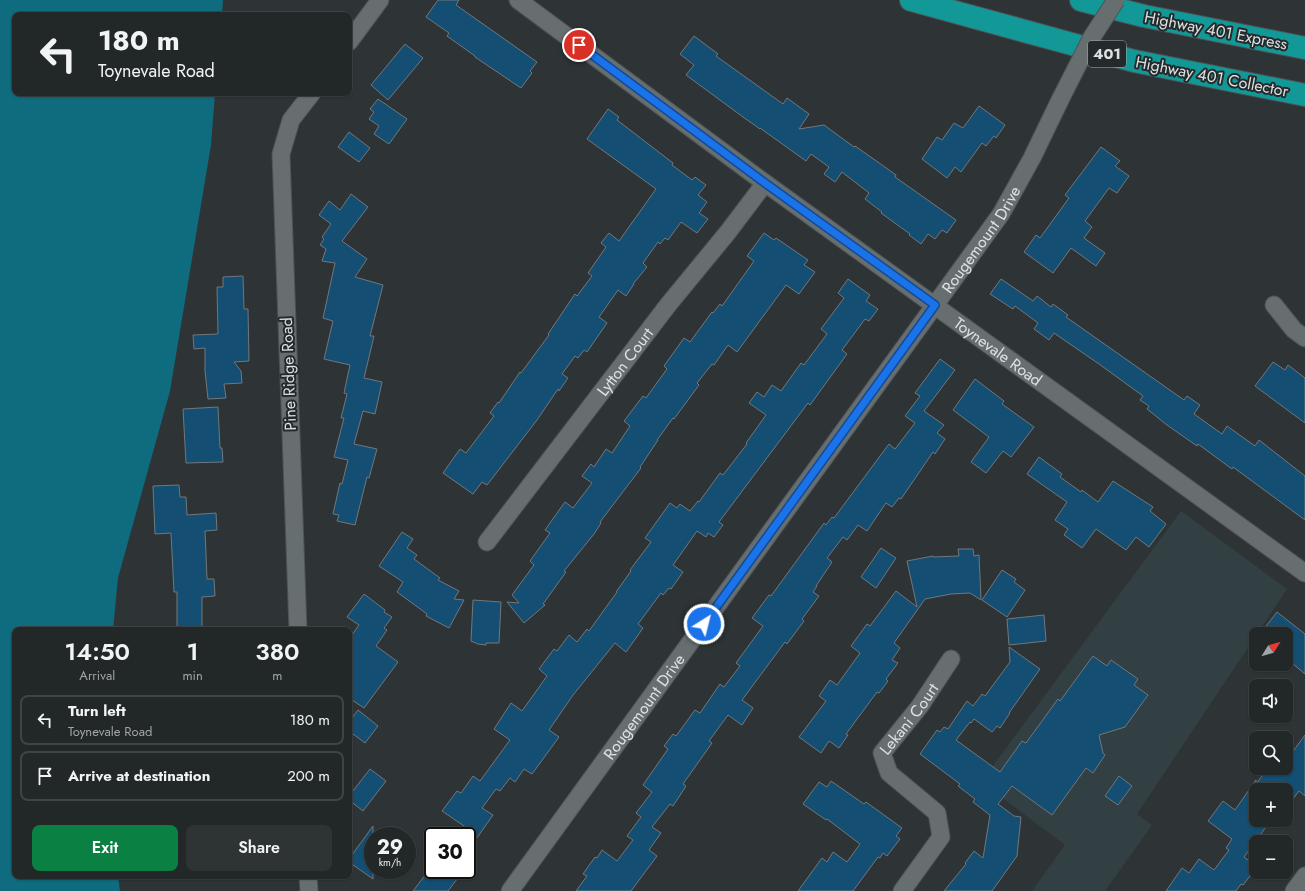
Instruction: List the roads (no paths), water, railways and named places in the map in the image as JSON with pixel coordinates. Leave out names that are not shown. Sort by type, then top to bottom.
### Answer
[{"type":"highway","name":"Highway 401 Collector","points":[[911,0],[1134,61],[1305,95]]},
{"type":"highway","name":"Highway 401 Express","points":[[1081,0],[1144,16],[1305,48]]},
{"type":"street","points":[[352,38],[380,0]]},
{"type":"street","name":"Toynevale Road","points":[[518,0],[765,183],[1305,573]]},
{"type":"street","name":"Rougemount Drive","points":[[510,891],[1001,214],[1032,158],[1060,98],[1092,37],[1116,0]]},
{"type":"street","name":"Pine Ridge Road","points":[[298,627],[281,154],[292,120],[310,96]]},
{"type":"street","name":"Lytton Court","points":[[487,542],[668,305],[728,232],[765,183]]},
{"type":"street","points":[[1274,305],[1294,330],[1305,338]]},
{"type":"street","name":"Lekani Court","points":[[902,891],[941,837],[937,813],[888,773],[882,753],[920,706],[951,659]]},
{"type":"street","points":[[1294,891],[1305,876]]},
{"type":"street","points":[[308,879],[309,891]]}]
